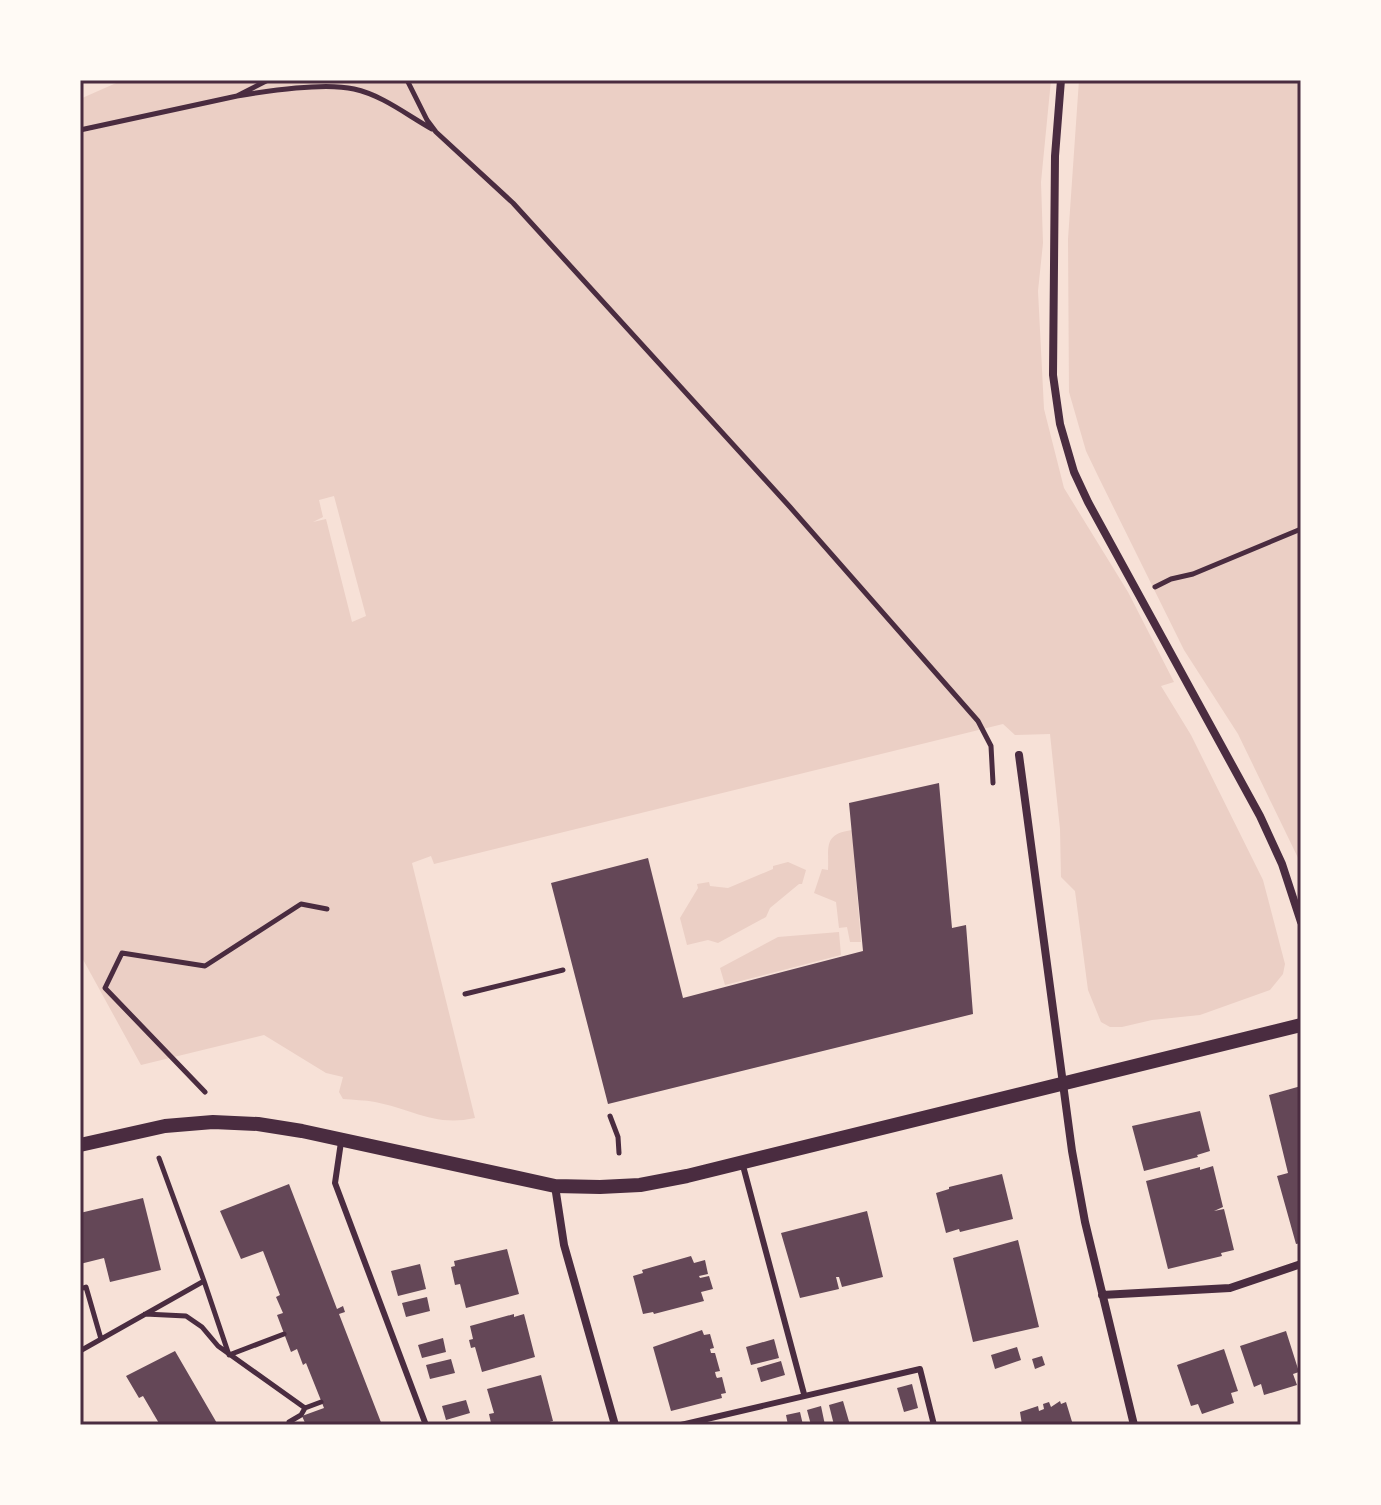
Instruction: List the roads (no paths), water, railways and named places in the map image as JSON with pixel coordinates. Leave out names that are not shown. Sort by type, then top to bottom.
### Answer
[{"type":"street","points":[[1061,80],[1055,156],[1053,375],[1056,408],[1074,472],[1260,816],[1282,864],[1301,922]]},
{"type":"street","points":[[1019,755],[1072,1151],[1102,1295],[1134,1425]]},
{"type":"street","points":[[80,1145],[165,1126],[213,1122],[258,1124],[555,1186],[640,1185],[1301,1025]]},
{"type":"street","points":[[555,1186],[564,1245],[615,1425]]},
{"type":"street","points":[[1102,1295],[1230,1288],[1301,1264]]},
{"type":"lane","points":[[341,1140],[335,1183],[426,1425]]},
{"type":"lane","points":[[742,1162],[804,1394]]},
{"type":"lane","points":[[681,1425],[920,1369],[934,1425]]}]
